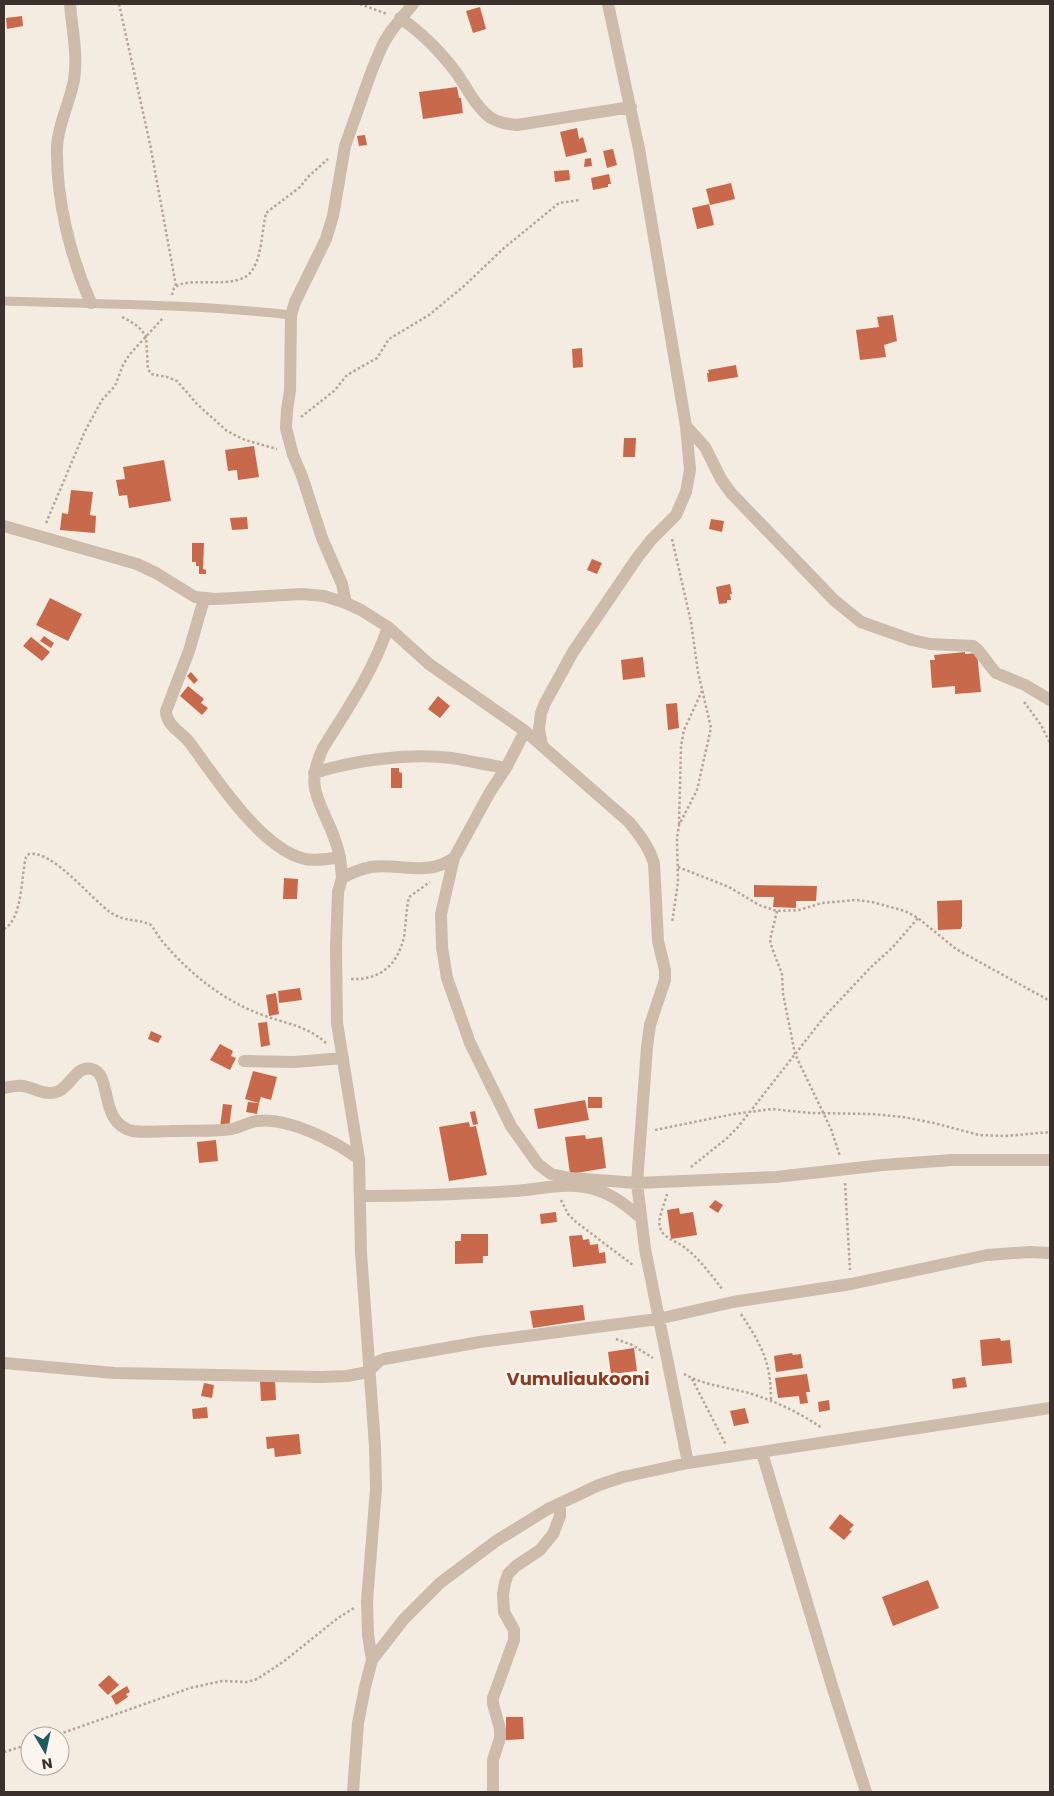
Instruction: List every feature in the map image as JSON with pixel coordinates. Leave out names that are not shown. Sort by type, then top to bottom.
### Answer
[{"type":"street","points":[[70,4],[76,64],[68,104],[60,131],[58,160],[61,199],[68,238],[78,271],[91,303]]},
{"type":"street","points":[[346,603],[342,584],[322,538],[302,476],[293,456],[286,428],[290,391],[291,315],[295,302],[326,239],[345,146],[380,53],[400,18],[413,4]]},
{"type":"street","points":[[542,745],[539,729],[541,713],[545,703],[573,652],[637,558],[676,515],[686,492],[690,470],[686,426],[631,107],[608,4]]},
{"type":"street","points":[[400,18],[419,30],[435,46],[477,104],[489,117],[500,123],[517,124],[631,107]]},
{"type":"street","points":[[686,426],[705,447],[721,479],[731,493],[800,566],[845,610],[861,622],[912,640],[930,644],[973,646],[996,673],[1025,685],[1050,700]]},
{"type":"street","points":[[4,526],[137,564],[156,573],[194,597],[204,599],[302,594],[324,596],[346,603],[388,627],[428,664],[525,731],[629,822],[643,839],[654,863],[658,942],[666,970],[665,980],[650,1025],[637,1183],[658,1319],[688,1463]]},
{"type":"street","points":[[204,599],[198,626],[166,711],[166,717],[170,724],[190,743],[222,788],[268,837],[292,854],[306,859],[323,860],[340,857]]},
{"type":"street","points":[[353,1792],[358,1723],[372,1660],[368,1635],[367,1601],[376,1489],[376,1446],[361,1253],[359,1159],[340,1058],[337,1023],[335,978],[338,892],[342,878],[336,841],[317,800],[314,773],[317,760],[323,748],[370,673],[382,647],[388,627]]},
{"type":"street","points":[[525,731],[506,768],[448,862],[441,914],[442,947],[447,978],[470,1043],[511,1126],[538,1164],[551,1174],[578,1179],[637,1183],[776,1177],[952,1160],[1050,1160]]},
{"type":"street","points":[[314,773],[351,764],[422,757],[453,758],[506,768]]},
{"type":"street","points":[[342,878],[355,871],[371,867],[420,868],[448,862]]},
{"type":"street","points":[[244,1061],[295,1062],[340,1058]]},
{"type":"street","points":[[4,1088],[21,1086],[42,1092],[60,1091],[80,1071],[91,1068],[97,1070],[102,1078],[113,1117],[122,1128],[146,1132],[214,1130],[232,1129],[258,1121],[268,1121],[305,1130],[326,1138],[359,1159]]},
{"type":"street","points":[[360,1196],[479,1193],[554,1187],[584,1187],[613,1196],[641,1218]]},
{"type":"street","points":[[4,1363],[95,1372],[286,1377],[347,1376],[363,1373],[384,1359],[417,1352],[526,1335],[658,1319],[732,1302],[851,1284],[988,1255],[1030,1252],[1050,1253]]},
{"type":"street","points":[[372,1660],[404,1620],[440,1583],[496,1541],[560,1503],[607,1482],[688,1463],[1050,1408]]},
{"type":"street","points":[[762,1452],[866,1792]]},
{"type":"street","points":[[492,1792],[494,1760],[500,1738],[500,1729],[493,1698],[512,1648],[515,1634],[504,1612],[503,1594],[505,1584],[508,1574],[516,1566],[540,1550],[553,1534],[560,1516],[560,1503]]},
{"type":"lane","points":[[4,301],[170,306],[291,315]]},
{"type":"path","points":[[41,538],[49,513],[85,431],[102,400],[115,386],[123,365],[130,354],[162,320],[170,306],[176,286],[150,144],[119,4]]},
{"type":"path","points":[[360,4],[400,18]]},
{"type":"path","points":[[176,286],[222,282],[247,276],[254,269],[266,213],[300,187],[314,171],[345,146]]},
{"type":"path","points":[[286,428],[334,391],[346,375],[377,358],[389,339],[428,315],[458,291],[504,248],[559,203],[580,200]]},
{"type":"path","points":[[118,315],[137,326],[146,337],[148,369],[151,374],[168,377],[177,381],[197,404],[228,431],[245,440],[293,456]]},
{"type":"path","points":[[668,523],[691,622],[698,672],[711,728],[698,790],[679,825]]},
{"type":"path","points":[[672,924],[678,882],[677,838],[681,746],[684,730],[702,689]]},
{"type":"path","points":[[1024,701],[1041,725],[1050,742]]},
{"type":"path","points":[[4,929],[14,917],[20,898],[26,857],[29,854],[39,854],[53,862],[110,912],[128,921],[151,925],[162,941],[190,971],[215,990],[249,1010],[311,1031],[327,1043],[340,1058]]},
{"type":"path","points":[[335,978],[358,979],[374,977],[384,973],[397,955],[404,937],[409,897],[436,878],[448,862]]},
{"type":"path","points":[[678,866],[729,887],[759,904],[777,911],[799,910],[822,903],[856,900],[890,906],[905,911],[918,918],[956,949],[1050,1001]]},
{"type":"path","points":[[777,911],[770,940],[782,974],[782,994],[795,1054],[830,1129],[844,1169],[851,1284]]},
{"type":"path","points":[[771,1401],[769,1369],[758,1342],[732,1302],[701,1262],[683,1246],[668,1239],[660,1228],[670,1182],[726,1139],[751,1111],[825,1016],[870,968],[893,947],[918,918]]},
{"type":"path","points":[[641,1132],[751,1111],[772,1109],[903,1117],[979,1135],[1006,1136],[1050,1132]]},
{"type":"path","points":[[554,1187],[568,1214],[576,1222],[651,1278]]},
{"type":"path","points":[[613,1338],[632,1345],[669,1367]]},
{"type":"path","points":[[734,1457],[692,1380],[729,1388],[771,1401],[803,1417],[839,1440]]},
{"type":"path","points":[[70,1730],[190,1688],[222,1681],[248,1682],[257,1679],[283,1662],[343,1614],[367,1601]]},
{"type":"path","points":[[4,1752],[20,1747]]},
{"type":"building","points":[[480,7],[486,29],[473,33],[466,11]]},
{"type":"building","points":[[22,16],[23,26],[7,29],[6,18]]},
{"type":"building","points":[[457,87],[463,113],[423,119],[419,92]]},
{"type":"building","points":[[577,128],[579,139],[583,137],[587,152],[566,157],[560,132]]},
{"type":"building","points":[[365,135],[367,145],[359,146],[357,136]]},
{"type":"building","points":[[613,149],[617,165],[607,168],[603,151]]},
{"type":"building","points":[[591,158],[592,166],[584,167],[585,159]]},
{"type":"building","points":[[569,170],[570,180],[555,182],[554,171]]},
{"type":"building","points":[[609,174],[611,184],[608,184],[608,187],[593,190],[591,178]]},
{"type":"building","points":[[731,183],[735,199],[710,205],[706,189]]},
{"type":"building","points":[[709,204],[714,225],[697,229],[692,208]]},
{"type":"building","points":[[893,315],[897,341],[884,345],[886,357],[860,360],[856,330],[879,327],[877,317]]},
{"type":"building","points":[[582,348],[583,367],[573,368],[572,349]]},
{"type":"building","points":[[736,365],[738,377],[708,382],[708,370]]},
{"type":"building","points":[[624,438],[636,438],[635,457],[623,457]]},
{"type":"building","points":[[254,446],[259,477],[238,480],[237,470],[228,471],[225,450]]},
{"type":"building","points":[[164,460],[171,501],[129,508],[127,495],[119,496],[116,480],[125,479],[123,467]]},
{"type":"building","points":[[71,490],[93,492],[90,515],[96,516],[95,533],[60,530],[62,513],[68,514]]},
{"type":"building","points":[[247,517],[248,529],[232,530],[230,518]]},
{"type":"building","points":[[711,519],[724,521],[722,532],[709,529]]},
{"type":"building","points":[[192,543],[204,543],[203,569],[206,570],[206,574],[199,574],[199,566],[196,566],[196,562],[192,562]]},
{"type":"building","points":[[592,559],[602,563],[597,574],[587,570]]},
{"type":"building","points":[[730,584],[731,600],[727,600],[727,603],[719,604],[716,587]]},
{"type":"building","points":[[50,598],[82,614],[68,641],[36,625]]},
{"type":"building","points":[[44,636],[54,643],[51,648],[40,641]]},
{"type":"building","points":[[31,637],[50,652],[42,661],[23,646]]},
{"type":"building","points":[[965,652],[965,654],[977,653],[981,692],[955,694],[955,686],[932,688],[930,660],[935,660],[934,655]]},
{"type":"building","points":[[643,657],[645,677],[623,680],[621,660]]},
{"type":"building","points":[[191,672],[198,680],[194,684],[187,676]]},
{"type":"building","points":[[188,686],[204,699],[201,703],[208,708],[202,715],[180,696]]},
{"type":"building","points":[[438,696],[450,706],[440,718],[428,709]]},
{"type":"building","points":[[677,703],[679,728],[668,730],[666,704]]},
{"type":"building","points":[[391,768],[399,768],[399,772],[402,773],[402,788],[391,788]]},
{"type":"building","points":[[284,878],[298,879],[297,899],[283,899]]},
{"type":"building","points":[[754,885],[817,886],[816,901],[796,901],[796,908],[773,907],[774,897],[754,897]]},
{"type":"building","points":[[962,900],[961,929],[938,930],[937,901]]},
{"type":"building","points":[[300,988],[302,1000],[279,1003],[278,991]]},
{"type":"building","points":[[276,993],[279,1014],[269,1016],[266,995]]},
{"type":"building","points":[[267,1022],[270,1045],[261,1047],[258,1023]]},
{"type":"building","points":[[151,1031],[162,1036],[158,1043],[148,1039]]},
{"type":"building","points":[[220,1044],[233,1051],[231,1056],[236,1058],[230,1070],[210,1060]]},
{"type":"building","points":[[253,1071],[277,1077],[271,1100],[261,1097],[259,1103],[245,1099]]},
{"type":"building","points":[[588,1097],[602,1097],[602,1108],[588,1108]]},
{"type":"building","points":[[585,1100],[589,1120],[538,1129],[534,1109]]},
{"type":"building","points":[[248,1102],[259,1103],[257,1114],[246,1112]]},
{"type":"building","points":[[223,1104],[232,1105],[229,1128],[220,1127]]},
{"type":"building","points":[[475,1111],[478,1124],[473,1125],[470,1112]]},
{"type":"building","points":[[469,1122],[470,1127],[476,1126],[487,1175],[449,1181],[439,1127]]},
{"type":"building","points":[[585,1135],[586,1139],[602,1137],[606,1168],[570,1174],[565,1137]]},
{"type":"building","points":[[216,1140],[218,1161],[199,1163],[197,1142]]},
{"type":"building","points":[[715,1200],[723,1205],[718,1213],[709,1207]]},
{"type":"building","points":[[679,1208],[680,1214],[693,1212],[697,1235],[671,1239],[667,1210]]},
{"type":"building","points":[[556,1212],[557,1222],[541,1224],[540,1214]]},
{"type":"building","points":[[461,1234],[488,1234],[488,1256],[483,1256],[483,1263],[455,1264],[455,1241],[461,1241]]},
{"type":"building","points":[[582,1235],[583,1240],[589,1239],[590,1245],[598,1244],[599,1253],[605,1252],[606,1263],[573,1267],[569,1236]]},
{"type":"building","points":[[583,1305],[585,1320],[533,1328],[530,1311]]},
{"type":"building","points":[[1000,1338],[1001,1341],[1010,1340],[1012,1363],[982,1366],[980,1340]]},
{"type":"building","points":[[634,1348],[637,1371],[611,1374],[608,1352]]},
{"type":"building","points":[[792,1353],[793,1355],[801,1354],[803,1368],[776,1372],[774,1356]]},
{"type":"building","points":[[807,1374],[810,1392],[806,1392],[808,1403],[800,1404],[799,1396],[778,1398],[775,1378]]},
{"type":"building","points":[[965,1377],[967,1387],[953,1389],[952,1379]]},
{"type":"building","points":[[260,1379],[275,1379],[276,1400],[261,1401]]},
{"type":"building","points":[[204,1383],[214,1385],[212,1398],[201,1396]]},
{"type":"building","points":[[829,1400],[830,1410],[819,1412],[818,1402]]},
{"type":"building","points":[[207,1407],[208,1418],[193,1419],[192,1409]]},
{"type":"building","points":[[745,1408],[749,1423],[734,1426],[730,1411]]},
{"type":"building","points":[[299,1434],[301,1454],[275,1457],[274,1448],[267,1449],[266,1437]]},
{"type":"building","points":[[840,1514],[854,1525],[849,1530],[852,1531],[844,1540],[829,1528]]},
{"type":"building","points":[[928,1580],[939,1608],[893,1626],[882,1597]]},
{"type":"building","points":[[109,1675],[119,1685],[108,1695],[98,1685]]},
{"type":"building","points":[[127,1686],[130,1692],[126,1694],[128,1697],[116,1705],[111,1696]]},
{"type":"building","points":[[506,1717],[523,1717],[524,1739],[506,1740]]},
{"type":"district","name":"Vumuliaukooni","points":[[578,1378]]}]
